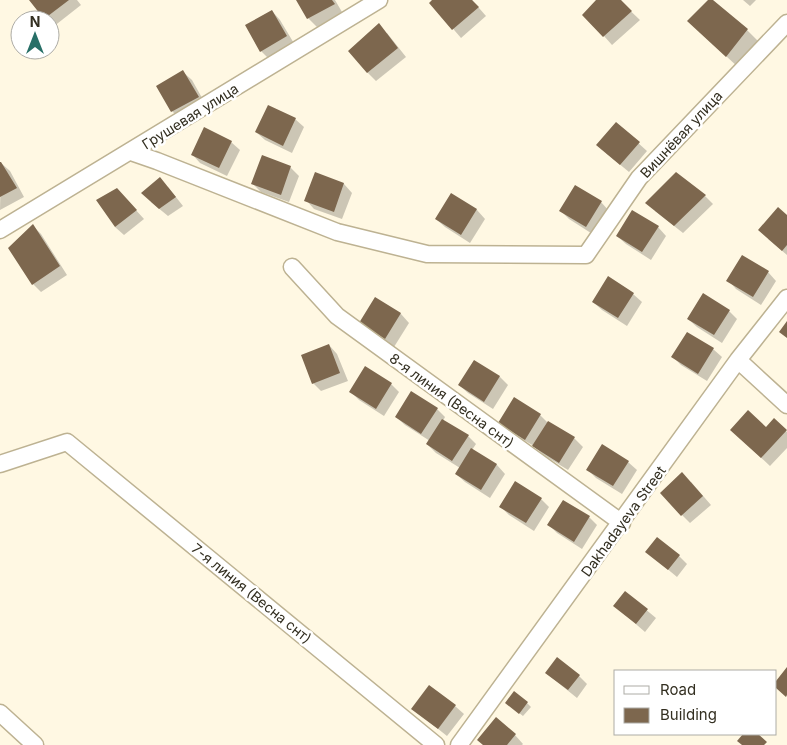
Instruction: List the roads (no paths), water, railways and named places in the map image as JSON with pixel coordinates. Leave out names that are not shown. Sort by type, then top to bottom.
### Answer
[{"type":"street","name":"Грушевая улица","points":[[0,230],[379,0]]},
{"type":"street","name":"Вишнёвая улица","points":[[131,152],[336,232],[428,254],[586,254],[639,178],[787,23]]},
{"type":"street","name":"8-я линия (Весна снт)","points":[[292,267],[337,316],[622,523]]},
{"type":"street","name":"Dakhadayeva Street","points":[[460,745],[738,360],[787,298]]},
{"type":"street","points":[[738,360],[787,405]]},
{"type":"street","name":"7-я линия (Весна снт)","points":[[0,464],[68,442],[436,745]]},
{"type":"street","points":[[0,712],[35,745]]}]
